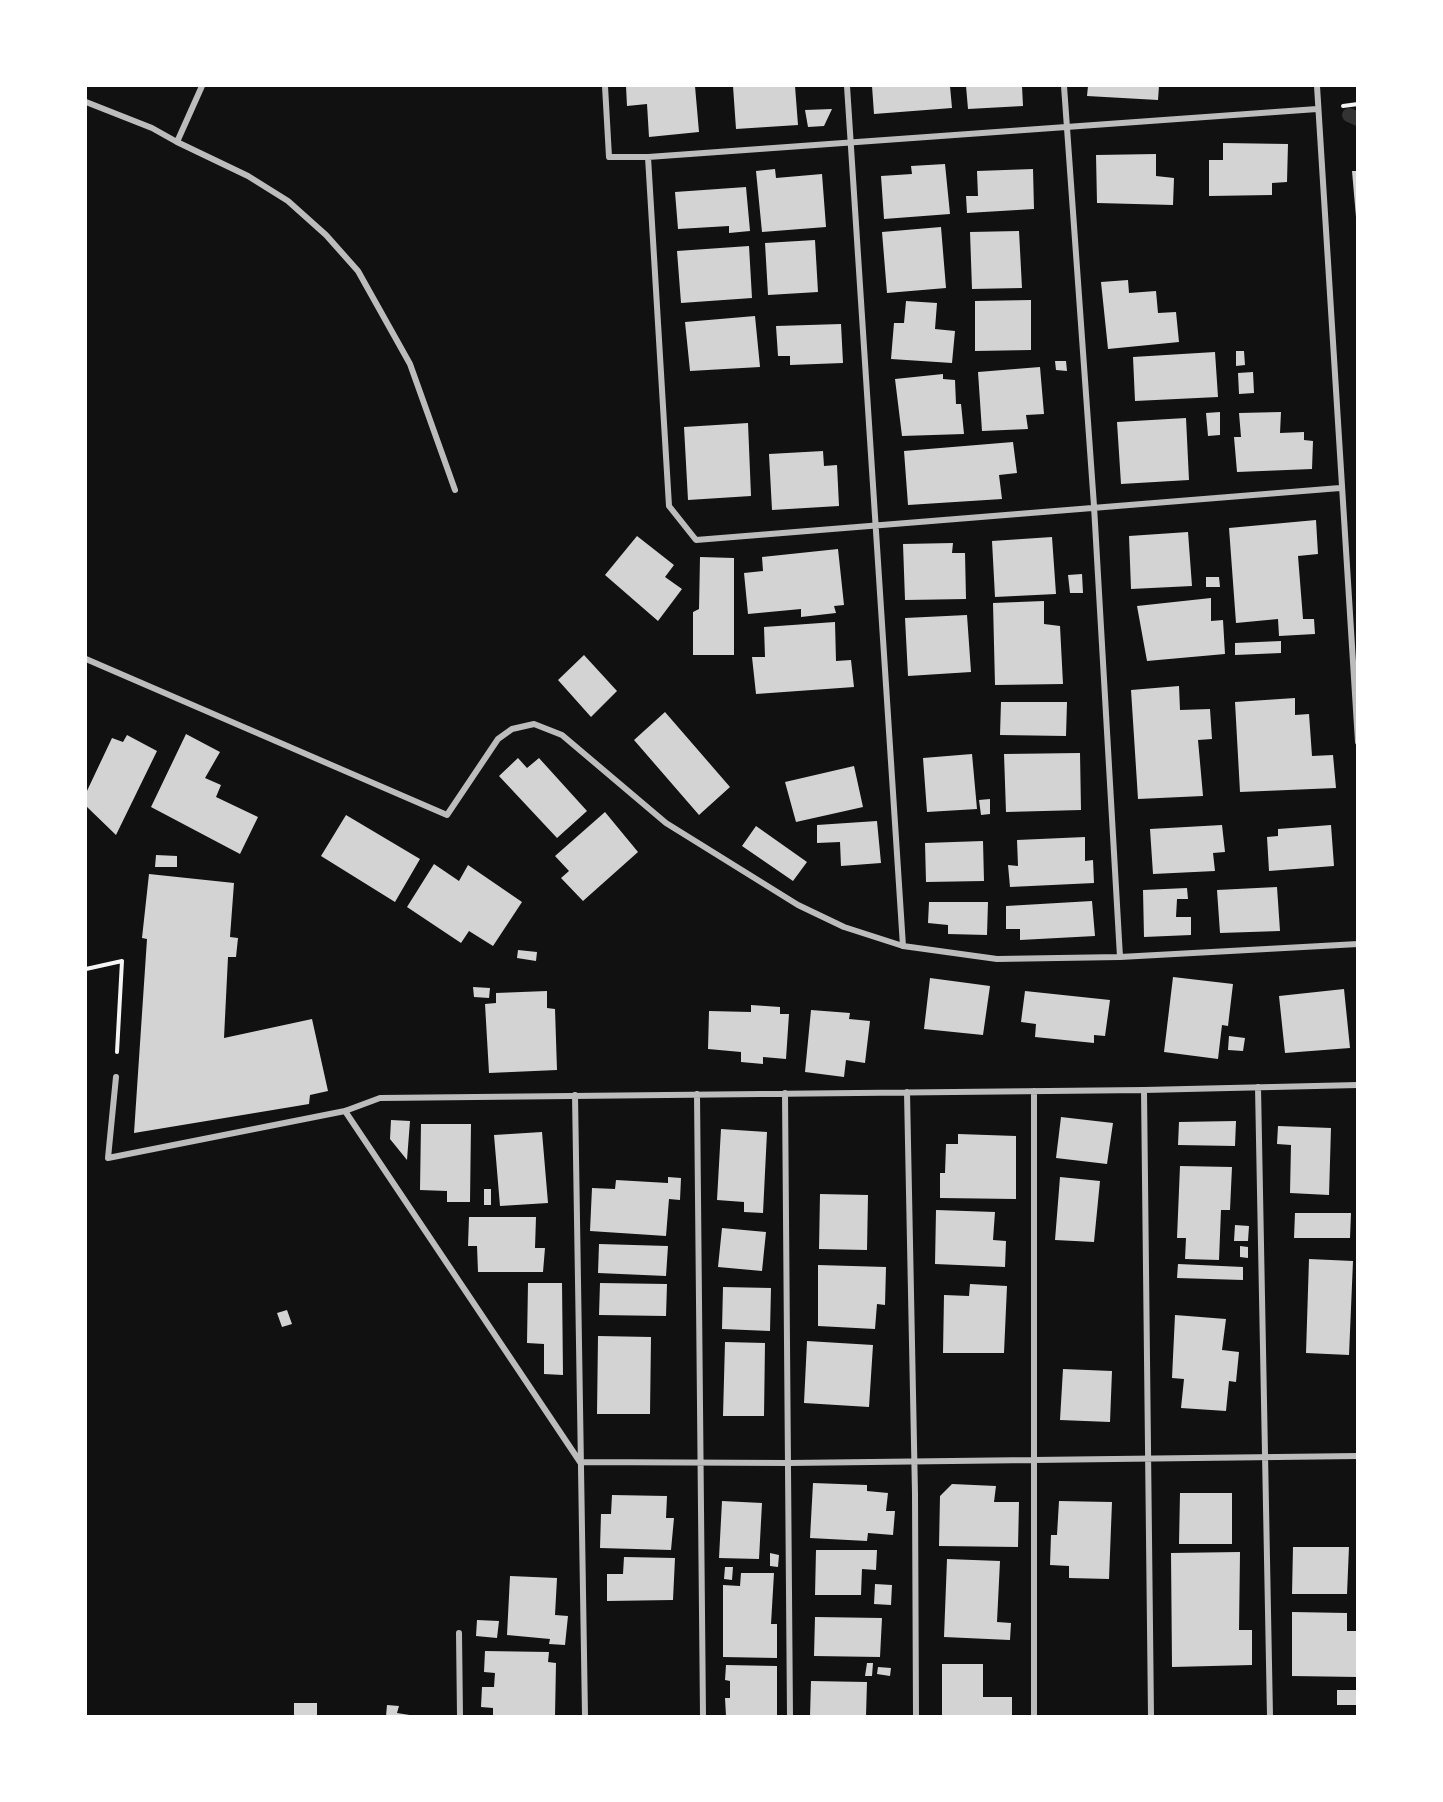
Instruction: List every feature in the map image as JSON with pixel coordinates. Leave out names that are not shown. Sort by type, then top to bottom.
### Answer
[{"type":"street","points":[[177,142],[202,86]]},
{"type":"street","points":[[605,86],[609,157],[648,157],[1317,109]]},
{"type":"street","points":[[847,86],[903,946]]},
{"type":"street","points":[[1064,86],[1094,506],[1120,957]]},
{"type":"street","points":[[1317,86],[1340,488],[1358,742]]},
{"type":"street","points":[[86,102],[152,128],[248,176],[288,201],[326,235],[358,271],[410,364],[455,490]]},
{"type":"street","points":[[648,157],[669,506],[696,540],[1094,506],[1340,488]]},
{"type":"street","points":[[86,659],[447,815],[498,739],[512,729],[534,724],[562,735],[666,823],[798,904],[844,927],[903,946],[998,959],[1120,957],[1358,944]]},
{"type":"street","points":[[116,1077],[108,1158],[345,1112],[380,1098],[1144,1090],[1358,1085]]},
{"type":"street","points":[[1258,1087],[1270,1716]]},
{"type":"street","points":[[1144,1090],[1151,1716]]},
{"type":"street","points":[[1034,1091],[1034,1716]]},
{"type":"street","points":[[907,1092],[915,1716]]},
{"type":"street","points":[[785,1093],[790,1716]]},
{"type":"street","points":[[697,1094],[703,1716]]},
{"type":"street","points":[[575,1095],[585,1716]]},
{"type":"street","points":[[345,1112],[580,1462]]},
{"type":"street","points":[[580,1462],[789,1463],[1358,1456]]},
{"type":"street","points":[[459,1633],[460,1716]]},
{"type":"path","points":[[86,969],[123,961],[116,1077]]},
{"type":"building","points":[[626,86],[695,86],[699,132],[649,137],[647,104],[627,106]]},
{"type":"building","points":[[733,86],[795,86],[798,125],[736,129]]},
{"type":"building","points":[[872,86],[950,86],[952,108],[874,114]]},
{"type":"building","points":[[966,86],[1022,86],[1023,106],[968,109]]},
{"type":"building","points":[[1088,86],[1159,86],[1158,100],[1087,96]]},
{"type":"building","points":[[832,109],[824,126],[808,127],[805,110]]},
{"type":"building","points":[[1223,143],[1288,144],[1287,182],[1272,183],[1272,195],[1209,196],[1209,160],[1223,160]]},
{"type":"building","points":[[1156,154],[1156,176],[1174,178],[1173,205],[1097,203],[1096,155]]},
{"type":"building","points":[[945,164],[950,214],[884,219],[881,176],[912,174],[911,166]]},
{"type":"building","points":[[775,169],[776,178],[822,174],[826,227],[762,232],[756,171]]},
{"type":"building","points":[[1033,169],[1034,209],[967,213],[966,196],[978,196],[977,171]]},
{"type":"building","points":[[1352,171],[1358,171],[1358,217],[1356,217]]},
{"type":"building","points":[[746,187],[750,231],[729,233],[729,226],[678,229],[675,192]]},
{"type":"building","points":[[941,227],[946,288],[887,293],[882,232]]},
{"type":"building","points":[[1019,231],[1022,288],[972,289],[970,232]]},
{"type":"building","points":[[815,240],[818,292],[768,295],[765,243]]},
{"type":"building","points":[[749,246],[752,298],[681,303],[677,251]]},
{"type":"building","points":[[1128,280],[1129,293],[1156,291],[1158,313],[1176,312],[1179,342],[1108,349],[1101,282]]},
{"type":"building","points":[[1031,300],[1031,350],[975,351],[975,301]]},
{"type":"building","points":[[906,301],[937,303],[935,329],[955,331],[952,363],[891,359],[894,323],[904,323]]},
{"type":"building","points":[[755,316],[760,367],[690,371],[685,322]]},
{"type":"building","points":[[841,324],[843,363],[790,365],[790,356],[778,356],[776,326]]},
{"type":"building","points":[[1236,351],[1244,351],[1245,365],[1236,366]]},
{"type":"building","points":[[1215,352],[1218,397],[1135,401],[1133,357]]},
{"type":"building","points":[[1055,361],[1066,361],[1067,371],[1056,370]]},
{"type":"building","points":[[1040,367],[1044,414],[1026,415],[1028,429],[982,431],[978,372]]},
{"type":"building","points":[[1253,372],[1254,393],[1239,394],[1238,373]]},
{"type":"building","points":[[943,374],[943,379],[955,380],[956,404],[961,404],[964,434],[902,436],[895,379]]},
{"type":"building","points":[[1220,412],[1220,435],[1208,436],[1206,413]]},
{"type":"building","points":[[1281,412],[1280,433],[1304,432],[1304,440],[1313,441],[1312,469],[1237,472],[1234,437],[1241,437],[1239,413]]},
{"type":"building","points":[[1186,418],[1189,480],[1121,484],[1117,422]]},
{"type":"building","points":[[748,423],[751,496],[688,500],[684,427]]},
{"type":"building","points":[[1013,442],[1017,473],[999,475],[1002,499],[908,505],[904,451]]},
{"type":"building","points":[[823,451],[824,466],[837,465],[839,506],[772,510],[769,454]]},
{"type":"building","points":[[1316,520],[1318,554],[1298,556],[1303,619],[1314,619],[1315,634],[1279,636],[1278,619],[1236,623],[1229,528]]},
{"type":"building","points":[[1188,532],[1192,586],[1131,589],[1129,536]]},
{"type":"building","points":[[637,536],[674,565],[665,577],[682,589],[658,621],[605,575]]},
{"type":"building","points":[[1052,537],[1056,594],[995,597],[992,541]]},
{"type":"building","points":[[953,543],[952,553],[965,553],[966,599],[905,600],[903,544]]},
{"type":"building","points":[[838,549],[844,605],[834,606],[836,613],[801,617],[801,609],[748,614],[744,573],[763,571],[762,557]]},
{"type":"building","points":[[700,557],[734,558],[734,655],[693,655],[693,612],[699,609]]},
{"type":"building","points":[[1082,574],[1083,593],[1070,593],[1068,575]]},
{"type":"building","points":[[1206,577],[1219,577],[1220,587],[1206,587]]},
{"type":"building","points":[[1211,598],[1211,621],[1223,620],[1225,654],[1147,661],[1137,606]]},
{"type":"building","points":[[1044,601],[1044,624],[1060,626],[1063,684],[995,685],[993,603]]},
{"type":"building","points":[[967,615],[971,672],[908,676],[905,618]]},
{"type":"building","points":[[835,622],[836,661],[851,660],[854,687],[756,694],[752,657],[765,657],[764,627]]},
{"type":"building","points":[[1281,641],[1281,653],[1235,655],[1235,643]]},
{"type":"building","points":[[584,655],[617,691],[591,717],[558,680]]},
{"type":"building","points":[[1179,686],[1180,710],[1210,709],[1212,739],[1198,740],[1203,796],[1138,799],[1131,690]]},
{"type":"building","points":[[1295,698],[1295,715],[1309,714],[1312,756],[1333,755],[1336,788],[1240,792],[1235,702]]},
{"type":"building","points":[[1001,702],[1067,702],[1066,736],[1000,735]]},
{"type":"building","points":[[665,712],[730,787],[699,815],[634,740]]},
{"type":"building","points":[[186,734],[220,752],[205,778],[221,785],[216,797],[258,817],[240,854],[151,807]]},
{"type":"building","points":[[127,735],[157,751],[116,835],[86,806],[86,793],[112,738],[123,742]]},
{"type":"building","points":[[1080,753],[1081,810],[1006,812],[1004,754]]},
{"type":"building","points":[[972,754],[977,809],[927,812],[923,758]]},
{"type":"building","points":[[518,758],[527,768],[539,758],[587,811],[557,838],[499,776]]},
{"type":"building","points":[[854,766],[863,807],[796,822],[785,782]]},
{"type":"building","points":[[990,799],[990,814],[981,815],[979,800]]},
{"type":"building","points":[[605,812],[638,852],[583,901],[561,878],[569,871],[555,856]]},
{"type":"building","points":[[346,815],[420,859],[395,902],[321,856]]},
{"type":"building","points":[[877,821],[881,863],[841,866],[840,842],[817,843],[817,825]]},
{"type":"building","points":[[1222,825],[1225,852],[1213,853],[1215,871],[1153,874],[1150,829]]},
{"type":"building","points":[[1331,825],[1334,866],[1269,871],[1267,837],[1278,836],[1278,829]]},
{"type":"building","points":[[756,826],[807,862],[793,881],[742,846]]},
{"type":"building","points":[[1085,837],[1085,861],[1093,860],[1094,883],[1010,887],[1008,865],[1018,866],[1017,840]]},
{"type":"building","points":[[983,841],[984,881],[926,882],[925,843]]},
{"type":"building","points":[[156,855],[177,856],[177,867],[155,867]]},
{"type":"building","points":[[434,864],[459,881],[468,865],[522,902],[493,946],[469,931],[461,943],[407,907]]},
{"type":"building","points":[[149,874],[234,883],[230,937],[238,938],[236,957],[228,957],[224,1038],[312,1019],[328,1091],[310,1095],[309,1104],[134,1133],[147,939],[142,938]]},
{"type":"building","points":[[1277,887],[1280,931],[1220,933],[1217,890]]},
{"type":"building","points":[[1187,888],[1188,899],[1177,899],[1176,917],[1191,917],[1191,935],[1144,937],[1143,890]]},
{"type":"building","points":[[1092,901],[1095,936],[1020,940],[1020,929],[1006,929],[1006,906]]},
{"type":"building","points":[[929,902],[988,902],[987,935],[948,934],[948,925],[928,923]]},
{"type":"building","points":[[518,950],[537,952],[536,961],[517,958]]},
{"type":"building","points":[[1173,977],[1233,984],[1228,1026],[1222,1025],[1218,1059],[1164,1052]]},
{"type":"building","points":[[930,978],[990,986],[983,1035],[924,1029]]},
{"type":"building","points":[[473,987],[490,988],[489,998],[474,997]]},
{"type":"building","points":[[1344,989],[1350,1048],[1285,1053],[1279,996]]},
{"type":"building","points":[[547,991],[547,1008],[555,1009],[557,1070],[489,1073],[485,1004],[496,1003],[496,993]]},
{"type":"building","points":[[1025,991],[1110,1000],[1105,1036],[1094,1035],[1094,1043],[1035,1037],[1036,1024],[1021,1022]]},
{"type":"building","points":[[751,1005],[780,1007],[780,1014],[789,1014],[786,1059],[763,1057],[763,1064],[741,1062],[741,1052],[708,1049],[709,1011],[751,1012]]},
{"type":"building","points":[[811,1010],[850,1013],[849,1019],[870,1021],[865,1063],[846,1060],[844,1077],[805,1072]]},
{"type":"building","points":[[1229,1036],[1245,1038],[1243,1051],[1228,1050]]},
{"type":"building","points":[[1061,1117],[1113,1123],[1107,1164],[1056,1158]]},
{"type":"building","points":[[391,1120],[410,1121],[407,1160],[390,1139]]},
{"type":"building","points":[[1236,1121],[1235,1146],[1178,1145],[1179,1122]]},
{"type":"building","points":[[421,1124],[471,1124],[470,1202],[447,1202],[447,1191],[420,1190]]},
{"type":"building","points":[[1278,1126],[1331,1128],[1329,1195],[1290,1193],[1291,1145],[1277,1144]]},
{"type":"building","points":[[721,1129],[767,1132],[763,1213],[744,1212],[744,1202],[717,1200]]},
{"type":"building","points":[[542,1132],[548,1203],[500,1206],[494,1135]]},
{"type":"building","points":[[958,1134],[1016,1136],[1016,1199],[940,1198],[940,1173],[945,1173],[946,1144],[958,1144]]},
{"type":"building","points":[[1180,1166],[1232,1167],[1230,1210],[1221,1210],[1219,1260],[1185,1259],[1186,1238],[1177,1238]]},
{"type":"building","points":[[668,1177],[681,1178],[680,1200],[669,1199],[666,1236],[590,1231],[592,1188],[615,1189],[616,1180],[668,1183]]},
{"type":"building","points":[[1060,1177],[1100,1181],[1094,1242],[1055,1240]]},
{"type":"building","points":[[484,1189],[491,1189],[491,1205],[484,1205]]},
{"type":"building","points":[[820,1194],[868,1195],[867,1250],[819,1249]]},
{"type":"building","points":[[936,1210],[995,1212],[993,1240],[1006,1241],[1005,1267],[935,1264]]},
{"type":"building","points":[[1295,1213],[1351,1213],[1350,1238],[1294,1238]]},
{"type":"building","points":[[469,1217],[536,1217],[535,1248],[545,1248],[543,1272],[478,1272],[477,1246],[468,1246]]},
{"type":"building","points":[[1235,1225],[1249,1226],[1248,1241],[1234,1241]]},
{"type":"building","points":[[722,1228],[766,1232],[762,1271],[718,1267]]},
{"type":"building","points":[[599,1244],[668,1246],[666,1276],[598,1273]]},
{"type":"building","points":[[1240,1246],[1248,1247],[1248,1258],[1240,1257]]},
{"type":"building","points":[[1309,1259],[1353,1261],[1349,1355],[1306,1353]]},
{"type":"building","points":[[1178,1264],[1243,1267],[1243,1280],[1177,1278]]},
{"type":"building","points":[[818,1265],[886,1267],[885,1305],[877,1304],[875,1329],[818,1326]]},
{"type":"building","points":[[528,1283],[562,1283],[563,1375],[544,1374],[544,1344],[527,1343]]},
{"type":"building","points":[[600,1283],[667,1284],[666,1316],[599,1315]]},
{"type":"building","points":[[970,1284],[1007,1286],[1004,1353],[943,1353],[944,1295],[969,1296]]},
{"type":"building","points":[[723,1287],[771,1288],[770,1331],[722,1329]]},
{"type":"building","points":[[287,1310],[292,1324],[282,1327],[277,1313]]},
{"type":"building","points":[[1175,1315],[1226,1319],[1222,1350],[1239,1352],[1236,1382],[1229,1381],[1226,1411],[1181,1408],[1184,1379],[1172,1378]]},
{"type":"building","points":[[598,1336],[651,1337],[650,1414],[597,1414]]},
{"type":"building","points":[[807,1341],[873,1345],[869,1407],[804,1403]]},
{"type":"building","points":[[725,1342],[765,1343],[764,1416],[723,1416]]},
{"type":"building","points":[[1063,1369],[1112,1371],[1110,1422],[1060,1420]]},
{"type":"building","points":[[813,1483],[867,1485],[867,1491],[888,1493],[886,1511],[895,1511],[893,1535],[868,1533],[867,1541],[810,1538]]},
{"type":"building","points":[[952,1484],[996,1486],[994,1502],[1019,1502],[1018,1547],[939,1546],[940,1496]]},
{"type":"building","points":[[1180,1493],[1232,1493],[1232,1544],[1179,1544]]},
{"type":"building","points":[[612,1495],[667,1496],[666,1518],[674,1518],[671,1550],[600,1548],[601,1514],[611,1514]]},
{"type":"building","points":[[722,1501],[762,1503],[759,1559],[719,1558]]},
{"type":"building","points":[[1059,1501],[1112,1502],[1109,1579],[1069,1578],[1069,1566],[1050,1565],[1051,1535],[1057,1535]]},
{"type":"building","points":[[1293,1547],[1349,1547],[1347,1594],[1292,1594]]},
{"type":"building","points":[[816,1550],[877,1550],[876,1570],[862,1569],[861,1595],[815,1595]]},
{"type":"building","points":[[1240,1552],[1239,1630],[1252,1630],[1252,1665],[1172,1667],[1171,1553]]},
{"type":"building","points":[[770,1553],[779,1555],[778,1567],[770,1566]]},
{"type":"building","points":[[624,1557],[675,1558],[673,1600],[607,1601],[607,1574],[623,1574]]},
{"type":"building","points":[[947,1559],[1000,1561],[997,1622],[1011,1623],[1010,1640],[944,1637]]},
{"type":"building","points":[[725,1567],[733,1567],[732,1580],[724,1579]]},
{"type":"building","points":[[741,1573],[774,1573],[771,1624],[777,1624],[777,1658],[723,1657],[723,1585],[740,1586]]},
{"type":"building","points":[[510,1576],[557,1578],[555,1615],[568,1616],[565,1645],[549,1644],[550,1639],[507,1635]]},
{"type":"building","points":[[875,1584],[892,1585],[891,1605],[874,1604]]},
{"type":"building","points":[[1292,1612],[1347,1613],[1347,1631],[1358,1631],[1358,1677],[1292,1676]]},
{"type":"building","points":[[815,1617],[882,1618],[880,1657],[814,1656]]},
{"type":"building","points":[[477,1620],[499,1621],[497,1638],[476,1636]]},
{"type":"building","points":[[485,1651],[549,1652],[548,1662],[556,1663],[555,1716],[493,1716],[493,1708],[481,1707],[482,1687],[494,1687],[495,1673],[484,1672]]},
{"type":"building","points":[[867,1663],[873,1663],[872,1676],[865,1676]]},
{"type":"building","points":[[942,1664],[983,1664],[983,1697],[1012,1697],[1012,1716],[942,1716]]},
{"type":"building","points":[[726,1665],[777,1666],[777,1716],[726,1716],[725,1698],[730,1698],[730,1681],[725,1680]]},
{"type":"building","points":[[878,1667],[891,1668],[890,1676],[877,1674]]},
{"type":"building","points":[[811,1681],[867,1682],[866,1716],[810,1716]]},
{"type":"building","points":[[1337,1690],[1358,1690],[1358,1705],[1337,1705]]},
{"type":"building","points":[[294,1703],[317,1703],[317,1716],[294,1716]]},
{"type":"building","points":[[387,1705],[399,1706],[397,1713],[416,1716],[386,1716]]},
{"type":"waterway","points":[[1349,115],[1358,119]]}]
